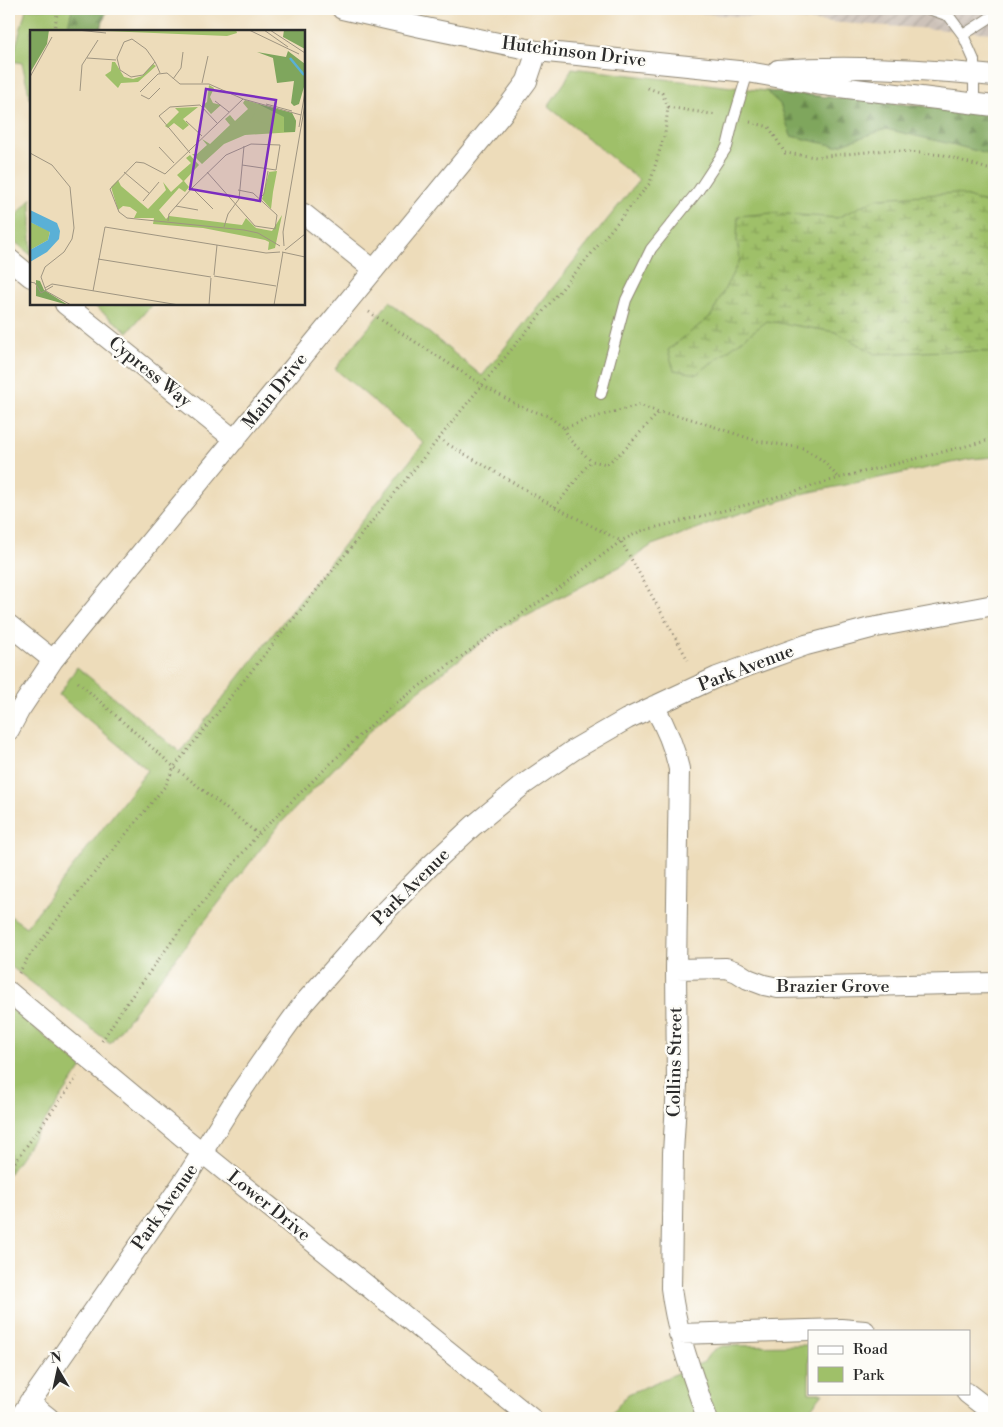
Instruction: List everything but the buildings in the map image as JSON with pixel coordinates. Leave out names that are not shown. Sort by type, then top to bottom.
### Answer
[{"type":"street","name":"Hutchinson Drive","points":[[342,9],[537,51],[748,72],[815,84],[994,106]]},
{"type":"street","name":"Main Drive","points":[[9,730],[19,711],[54,660],[507,108],[527,81],[537,51]]},
{"type":"street","name":"Hutchinson Drive","points":[[748,72],[820,67],[984,75]]},
{"type":"street","points":[[305,215],[374,270]]},
{"type":"street","points":[[9,259],[30,275]]},
{"type":"street","name":"Cypress Way","points":[[66,305],[234,440]]},
{"type":"street","name":"Park Avenue","points":[[24,1410],[186,1178],[263,1059],[303,1004],[379,918],[431,865],[473,826],[523,785],[596,736],[654,706],[717,677],[806,645],[871,628],[994,605]]},
{"type":"street","points":[[9,625],[54,660]]},
{"type":"street","name":"Collins Street","points":[[654,706],[670,735],[679,769],[676,969],[677,1085],[673,1153],[671,1269],[674,1308],[679,1334],[689,1369],[707,1418]]},
{"type":"street","name":"Brazier Grove","points":[[676,969],[726,968],[764,986],[778,988],[994,983]]},
{"type":"street","name":"Lower Drive","points":[[9,992],[531,1418]]},
{"type":"street","points":[[679,1334],[808,1331]]},
{"type":"street","points":[[968,1394],[993,1412]]},
{"type":"street","points":[[24,1410],[49,1418]]},
{"type":"lane","points":[[929,9],[949,16],[963,35],[974,60],[984,75],[974,104]]},
{"type":"lane","points":[[963,35],[992,16],[994,17]]},
{"type":"lane","points":[[601,394],[626,300],[651,249],[698,191],[727,147],[748,72]]},
{"type":"path","points":[[54,30],[58,9]]},
{"type":"path","points":[[18,974],[27,959],[73,899],[166,784],[174,767],[482,385],[650,183],[664,133],[668,107],[662,94],[647,88],[638,87]]},
{"type":"path","points":[[668,107],[734,118],[769,127],[785,153],[816,157],[887,150],[944,155],[994,171]]},
{"type":"path","points":[[350,300],[482,385],[519,406],[548,416],[564,428],[570,440],[591,461],[607,464],[625,449],[659,412]]},
{"type":"path","points":[[564,428],[592,418],[639,406],[688,418],[757,441],[803,448],[822,460],[839,478]]},
{"type":"path","points":[[439,438],[555,507],[621,541],[688,660]]},
{"type":"path","points":[[9,1170],[90,1059],[121,1011],[178,933],[258,834],[391,707],[566,583],[621,541],[641,531],[766,500],[839,478],[994,439]]},
{"type":"path","points":[[555,507],[591,461]]},
{"type":"path","points":[[78,682],[174,767],[258,834]]},
{"type":"shaded area","points":[[638,9],[994,9],[994,33],[856,24]]},
{"type":"green space","points":[[26,9],[107,9],[100,30],[30,30],[30,98],[22,63],[12,61]]},
{"type":"green space","points":[[72,9],[107,9],[100,30],[67,30]]},
{"type":"green space","points":[[572,68],[766,91],[994,113],[994,457],[971,459],[806,493],[729,517],[652,545],[623,565],[496,631],[380,721],[280,824],[110,1043],[9,965],[9,915],[26,927],[148,770],[59,695],[77,667],[180,752],[424,443],[335,369],[390,301],[482,376],[639,180],[548,106],[565,82]]},
{"type":"green space","points":[[766,91],[994,113],[994,156],[886,129],[836,146],[791,136],[780,104]]},
{"type":"green space","points":[[956,193],[994,206],[994,352],[945,351],[875,354],[836,332],[767,321],[697,374],[674,370],[668,350],[711,316],[740,259],[737,240],[738,216],[773,213],[837,218],[878,198]]},
{"type":"green space","points":[[30,199],[30,254],[9,237],[9,225]]},
{"type":"green space","points":[[93,305],[151,305],[128,332]]},
{"type":"green space","points":[[9,1007],[82,1067],[9,1174]]},
{"type":"green space","points":[[808,1345],[808,1394],[822,1394],[803,1418],[608,1418],[628,1394],[704,1362],[712,1352],[723,1346]]}]
